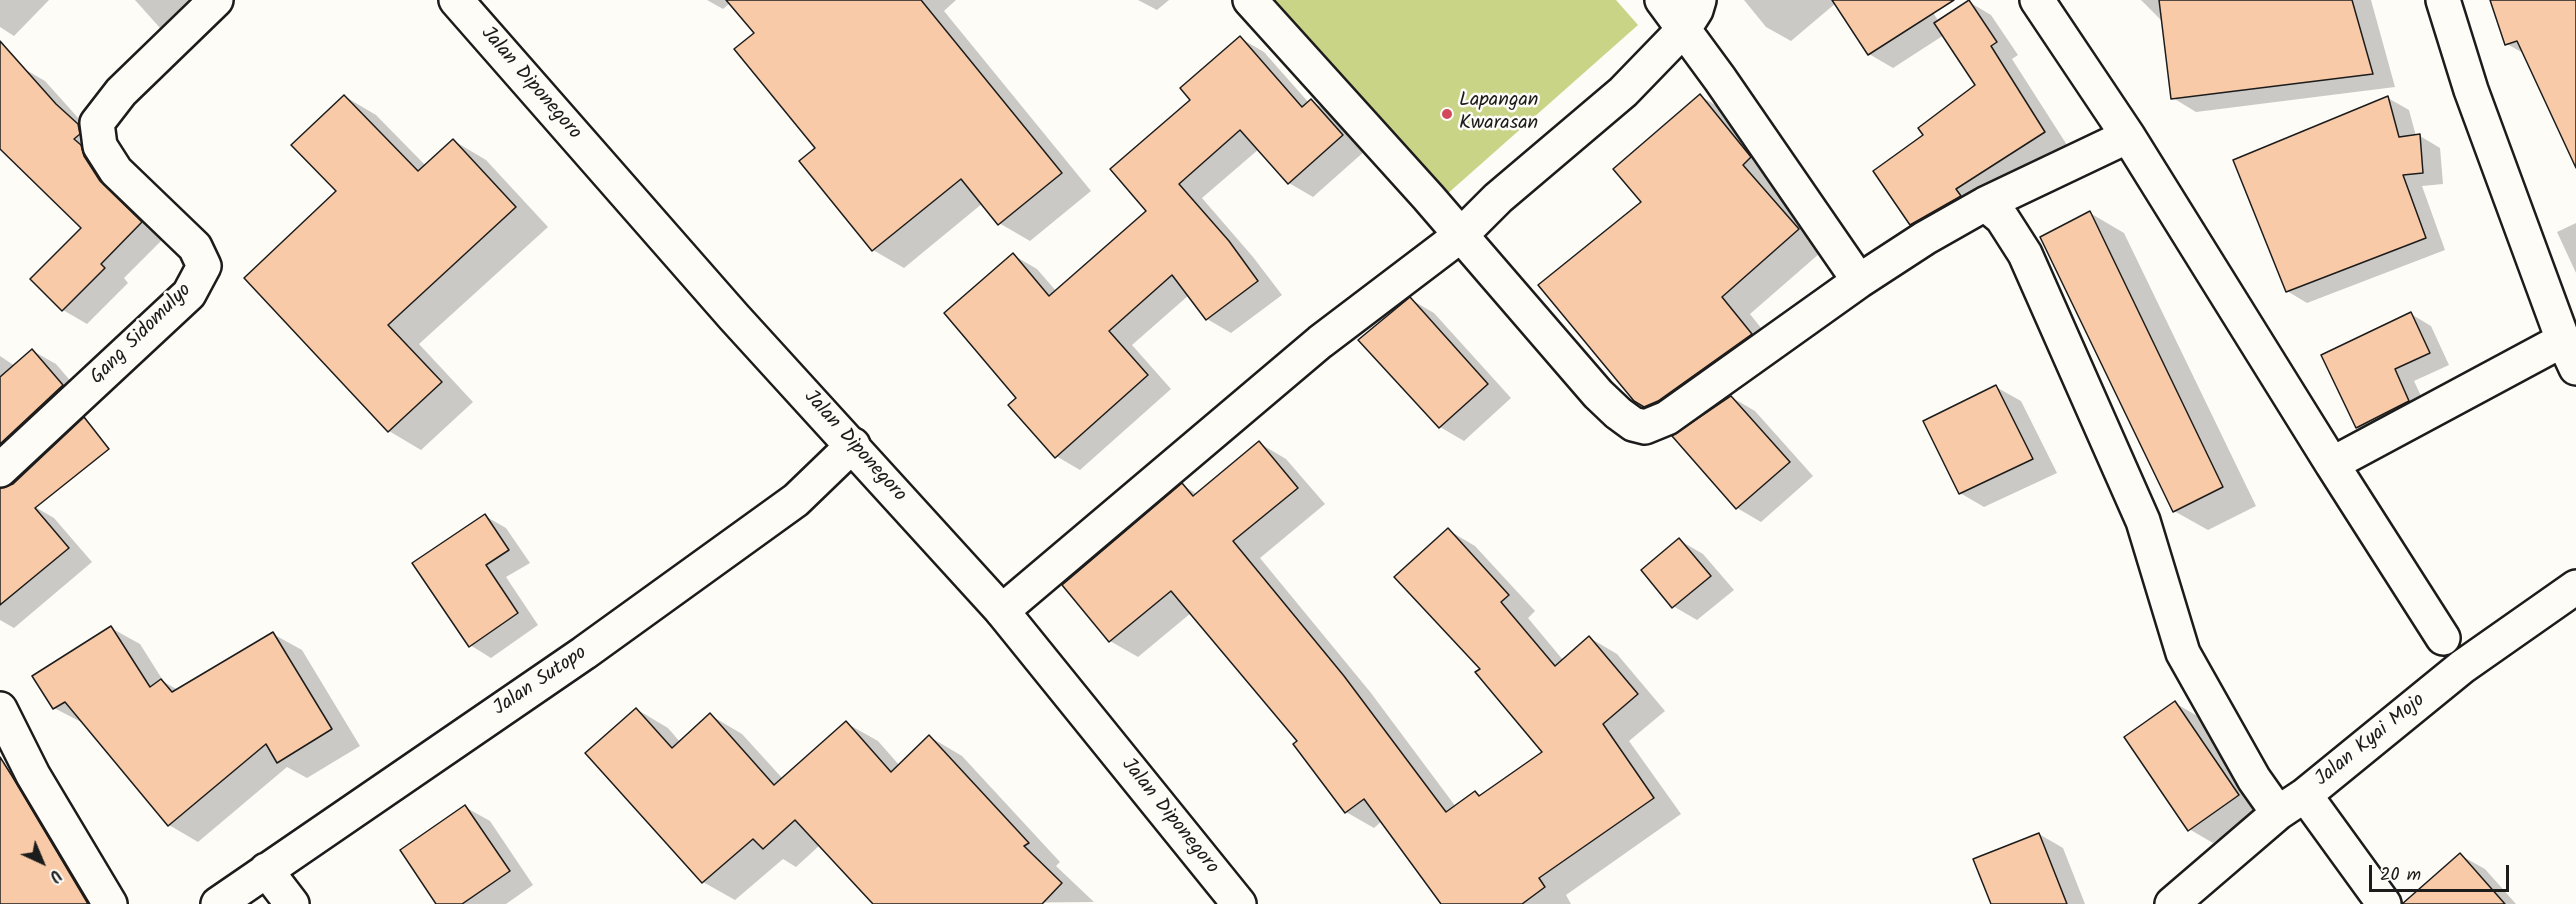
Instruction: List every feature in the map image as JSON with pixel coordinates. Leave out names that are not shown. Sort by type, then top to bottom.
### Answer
[{"type":"street","name":"Gang Sidomulyo","points":[[0,470],[189,294],[204,266],[195,247],[116,171],[100,146],[97,123],[121,92],[216,0]]},
{"type":"street","name":"Jalan Diponegoro","points":[[456,0],[727,308],[1002,611],[1239,904]]},
{"type":"street","points":[[1250,0],[1461,235],[1598,394],[1633,424],[1645,427],[1667,418],[1859,281],[1925,238],[1985,204],[2128,136]]},
{"type":"street","points":[[1662,0],[1859,281]]},
{"type":"street","points":[[1002,611],[1320,342],[1461,235],[1498,198],[1623,93],[1684,29],[1696,10],[1699,0]]},
{"type":"street","points":[[2037,0],[2128,136],[2443,638]]},
{"type":"street","points":[[2332,464],[2569,354],[2471,90],[2443,0]]},
{"type":"street","points":[[1985,204],[2002,218],[2025,254],[2143,521],[2183,652],[2254,779],[2278,813]]},
{"type":"street","name":"Jalan Sutopo","points":[[218,904],[584,653],[786,507],[853,445]]},
{"type":"street","name":"Jalan Kyai Mojo","points":[[2172,904],[2278,813],[2305,795],[2462,667],[2576,587]]},
{"type":"street","points":[[0,709],[33,775],[110,904]]},
{"type":"street","points":[[2305,795],[2384,904]]},
{"type":"street","points":[[266,870],[292,904]]},
{"type":"green space","name":"Lapangan Kwarasan","points":[[1257,0],[1616,0],[1638,25],[1437,203]]},
{"type":"building","points":[[726,0],[921,0],[1062,173],[998,225],[961,179],[872,251],[799,161],[815,148],[734,49],[754,33]]},
{"type":"building","points":[[1832,0],[1954,0],[1868,55]]},
{"type":"building","points":[[1969,0],[1997,42],[1991,46],[2045,132],[1956,189],[1961,196],[1910,225],[1873,171],[1923,135],[1918,128],[1975,85],[1934,23]]},
{"type":"building","points":[[2159,0],[2352,0],[2373,74],[2171,99]]},
{"type":"building","points":[[2490,0],[2576,0],[2576,168],[2517,41],[2505,45]]},
{"type":"building","points":[[1240,36],[1302,107],[1311,99],[1343,135],[1288,184],[1240,130],[1179,184],[1229,241],[1258,281],[1206,320],[1172,275],[1109,331],[1148,375],[1055,458],[1008,405],[1016,398],[944,313],[1013,253],[1049,296],[1146,211],[1110,169],[1190,100],[1180,88]]},
{"type":"building","points":[[0,41],[56,104],[78,124],[80,134],[74,139],[81,145],[84,156],[100,181],[142,222],[101,264],[105,268],[62,311],[30,279],[81,228],[0,149]]},
{"type":"building","points":[[1700,94],[1751,157],[1743,165],[1799,229],[1722,297],[1752,334],[1658,401],[1644,407],[1634,401],[1538,285],[1641,202],[1613,169]]},
{"type":"building","points":[[344,95],[418,171],[453,139],[516,207],[388,325],[442,382],[388,432],[244,278],[336,191],[291,145]]},
{"type":"building","points":[[2388,96],[2399,137],[2420,134],[2423,173],[2403,175],[2426,238],[2286,292],[2233,160]]},
{"type":"building","points":[[2090,211],[2223,487],[2173,512],[2040,237]]},
{"type":"building","points":[[1410,297],[1488,384],[1439,428],[1358,340]]},
{"type":"building","points":[[2411,312],[2430,353],[2395,369],[2409,401],[2356,428],[2321,355]]},
{"type":"building","points":[[32,349],[63,385],[0,444],[0,377]]},
{"type":"building","points":[[1996,385],[2033,459],[1959,494],[1923,421]]},
{"type":"building","points":[[1731,396],[1790,462],[1736,509],[1672,436]]},
{"type":"building","points":[[84,417],[109,449],[35,508],[69,548],[0,605],[0,488],[13,484]]},
{"type":"building","points":[[1259,441],[1298,488],[1233,541],[1344,676],[1446,812],[1475,791],[1479,796],[1542,752],[1475,672],[1480,669],[1394,577],[1448,528],[1509,595],[1501,602],[1555,666],[1589,636],[1638,694],[1603,724],[1654,798],[1539,878],[1545,887],[1522,904],[1441,904],[1364,799],[1345,813],[1293,744],[1297,741],[1171,591],[1109,642],[1062,585],[1182,483],[1193,496]]},
{"type":"building","points":[[485,514],[509,550],[486,565],[518,613],[469,647],[412,563]]},
{"type":"building","points":[[1679,538],[1711,576],[1672,608],[1641,570]]},
{"type":"building","points":[[111,626],[150,687],[161,679],[172,692],[273,632],[332,729],[277,763],[266,744],[168,826],[65,702],[53,709],[32,676]]},
{"type":"building","points":[[2175,701],[2239,795],[2188,831],[2124,737]]},
{"type":"building","points":[[636,708],[672,748],[710,713],[774,785],[846,721],[891,772],[929,735],[1029,843],[1024,846],[1062,883],[1042,904],[873,904],[795,820],[763,849],[753,839],[702,883],[585,753]]},
{"type":"building","points":[[0,757],[12,776],[88,904],[0,904]]},
{"type":"building","points":[[465,805],[510,871],[462,904],[436,904],[400,850]]},
{"type":"building","points":[[2039,833],[2067,904],[1991,904],[1973,859]]},
{"type":"building","points":[[2460,853],[2505,904],[2402,904]]},
{"type":"place","name":"Lapangan Kwarasan","points":[[1447,114]]}]
